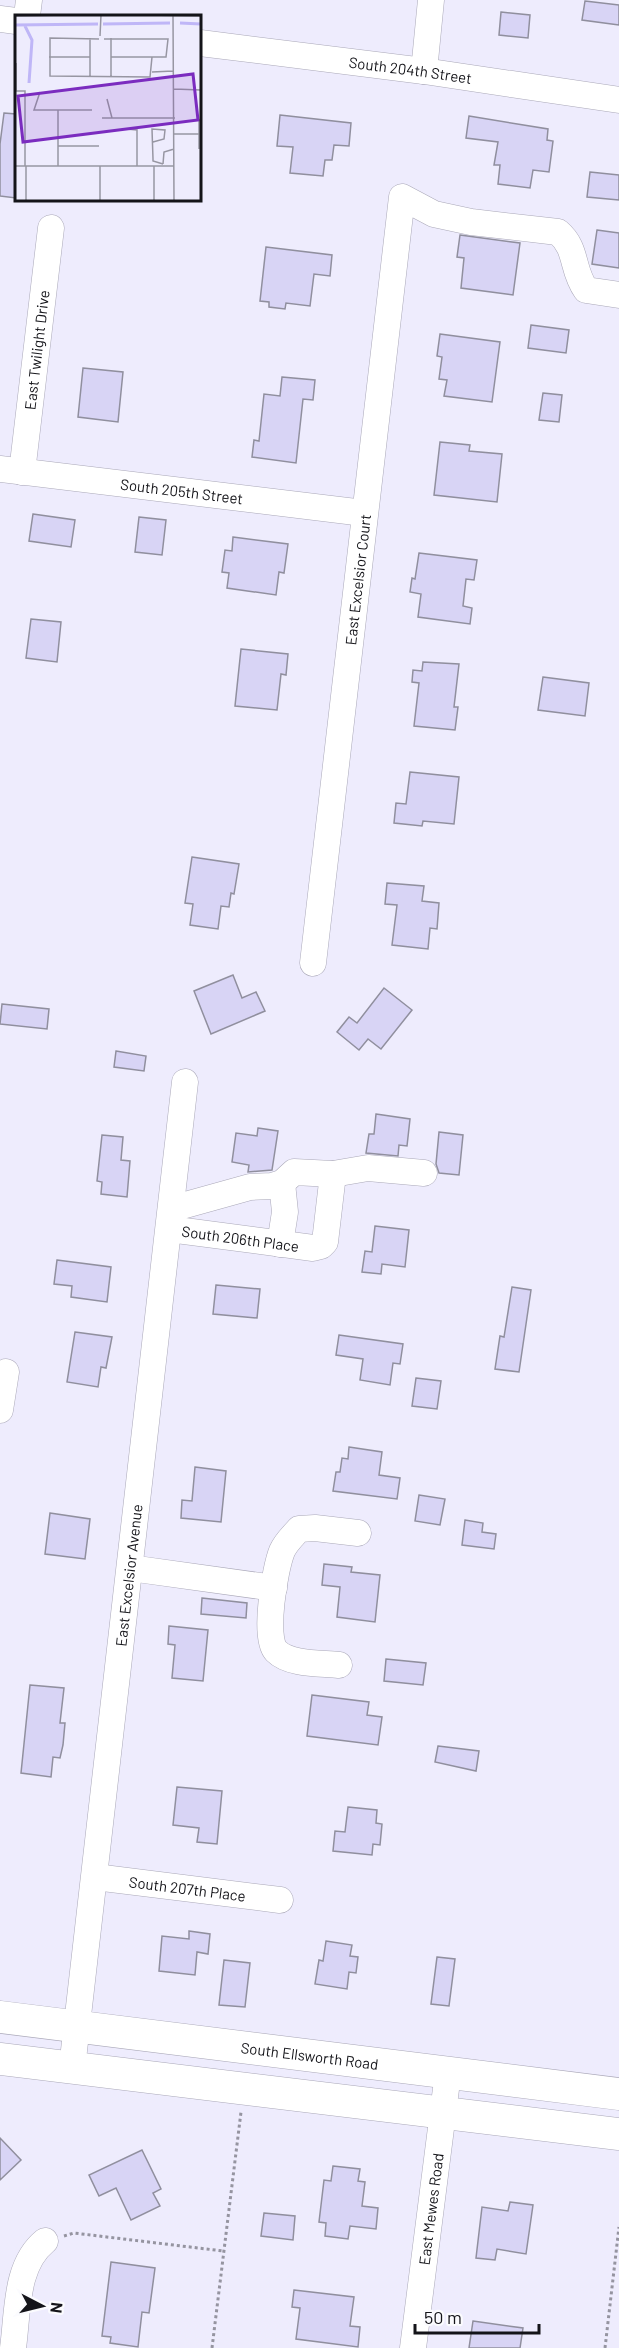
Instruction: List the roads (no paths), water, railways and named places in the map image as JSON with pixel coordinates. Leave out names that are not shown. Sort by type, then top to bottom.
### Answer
[{"type":"main road","name":"South Ellsworth Road","points":[[0,2017],[619,2094]]},
{"type":"main road","points":[[0,2059],[619,2134]]},
{"type":"street","points":[[27,15],[29,0]]},
{"type":"street","points":[[424,71],[431,0]]},
{"type":"street","points":[[0,19],[15,21]]},
{"type":"street","name":"South 204th Street","points":[[201,43],[424,71],[619,100]]},
{"type":"street","name":"East Excelsior Court","points":[[313,963],[402,197],[434,214],[471,222],[558,232],[569,241],[576,277],[586,290],[619,295]]},
{"type":"street","name":"East Twilight Drive","points":[[11,470],[51,228]]},
{"type":"street","name":"South 205th Street","points":[[11,470],[364,513]]},
{"type":"street","name":"East Excelsior Avenue","points":[[72,2068],[185,1082]]},
{"type":"street","points":[[170,1219],[250,1187],[282,1183],[294,1172],[333,1174],[368,1168],[424,1173]]},
{"type":"street","name":"South 206th Place","points":[[170,1219],[280,1244],[313,1248],[321,1246],[325,1242],[333,1174]]},
{"type":"street","points":[[280,1244],[285,1212],[282,1183]]},
{"type":"street","points":[[0,1410],[6,1372]]},
{"type":"street","points":[[339,1665],[292,1659],[275,1650],[269,1638],[274,1588],[281,1552],[299,1529],[315,1528],[358,1533]]},
{"type":"street","points":[[130,1568],[274,1588]]},
{"type":"street","name":"South 207th Place","points":[[95,1877],[280,1900]]},
{"type":"street","name":"East Mewes Road","points":[[413,2348],[448,2073]]},
{"type":"street","points":[[13,2348],[23,2273],[31,2252],[45,2241]]}]
